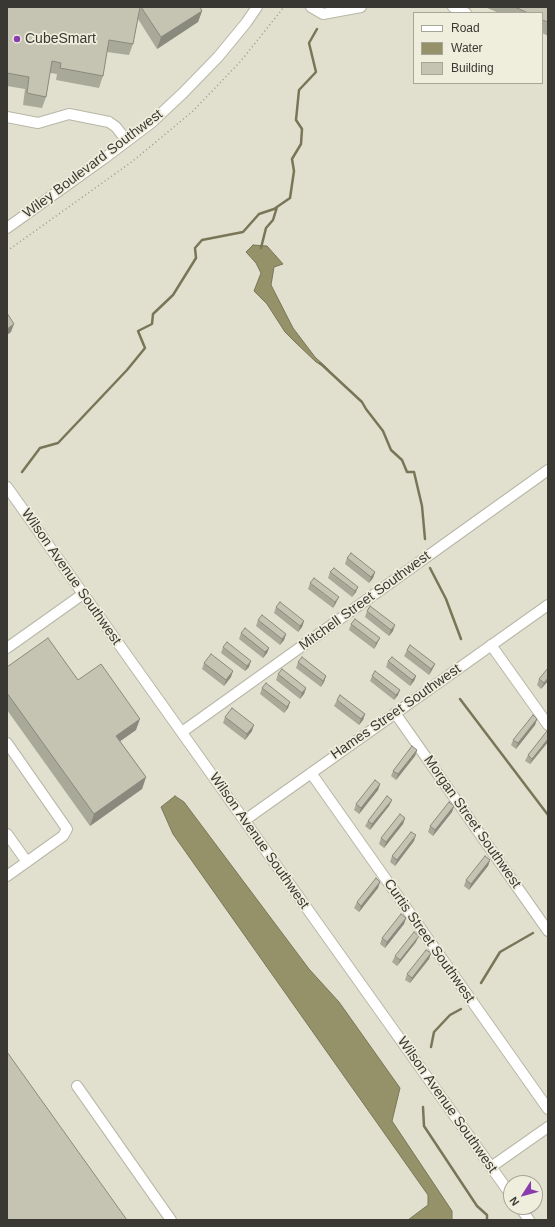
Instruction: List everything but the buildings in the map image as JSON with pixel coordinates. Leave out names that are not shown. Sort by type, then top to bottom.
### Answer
[{"type":"street","name":"Wiley Boulevard Southwest","points":[[7,228],[151,123],[218,57],[246,23],[256,7]]},
{"type":"street","points":[[316,8],[323,14],[361,7]]},
{"type":"street","points":[[453,7],[464,12]]},
{"type":"street","points":[[7,117],[38,122],[69,114],[109,122],[116,127],[127,141]]},
{"type":"street","name":"Mitchell Street Southwest","points":[[182,732],[548,470]]},
{"type":"street","name":"Wilson Avenue Southwest","points":[[7,486],[503,1184]]},
{"type":"street","points":[[7,648],[83,594]]},
{"type":"street","name":"Hames Street Southwest","points":[[245,820],[548,605]]},
{"type":"street","points":[[491,645],[548,725]]},
{"type":"street","name":"Morgan Street Southwest","points":[[395,713],[548,931]]},
{"type":"street","points":[[7,743],[67,829],[63,836],[7,876]]},
{"type":"street","name":"Curtis Street Southwest","points":[[311,773],[548,1110]]},
{"type":"street","points":[[7,834],[27,862]]},
{"type":"street","points":[[77,1086],[171,1220]]},
{"type":"street","points":[[491,1167],[548,1127]]},
{"type":"path","points":[[7,251],[133,160],[193,111],[240,62],[284,7]]},
{"type":"water","points":[[253,245],[267,246],[283,264],[274,267],[271,285],[293,328],[315,357],[329,370],[316,362],[285,332],[267,304],[254,291],[261,273],[256,263],[246,252]]},
{"type":"water","points":[[175,796],[184,802],[309,969],[339,1002],[400,1088],[392,1121],[452,1211],[452,1220],[408,1220],[428,1205],[428,1195],[173,834],[161,807]]},
{"type":"waterway","points":[[22,472],[40,448],[58,443],[127,370],[145,348],[138,331],[152,324],[153,314],[173,295],[196,258],[195,248],[202,240],[243,232],[259,214],[274,209],[290,198],[294,171],[292,159],[301,144],[302,129],[296,120],[299,90],[316,72],[309,43],[317,29]]},
{"type":"waterway","points":[[261,248],[266,228],[273,220],[277,207]]},
{"type":"waterway","points":[[320,363],[362,402],[383,431],[391,450],[402,460],[407,472],[414,472],[422,506],[425,539]]},
{"type":"waterway","points":[[430,568],[446,599],[461,639]]},
{"type":"waterway","points":[[460,699],[548,815]]},
{"type":"waterway","points":[[481,983],[500,952],[533,933]]},
{"type":"waterway","points":[[431,1047],[434,1032],[450,1015],[461,1009]]},
{"type":"waterway","points":[[423,1107],[424,1126],[477,1206],[487,1215],[487,1220]]},
{"type":"place","name":"CubeSmart","points":[[17,39]]}]
